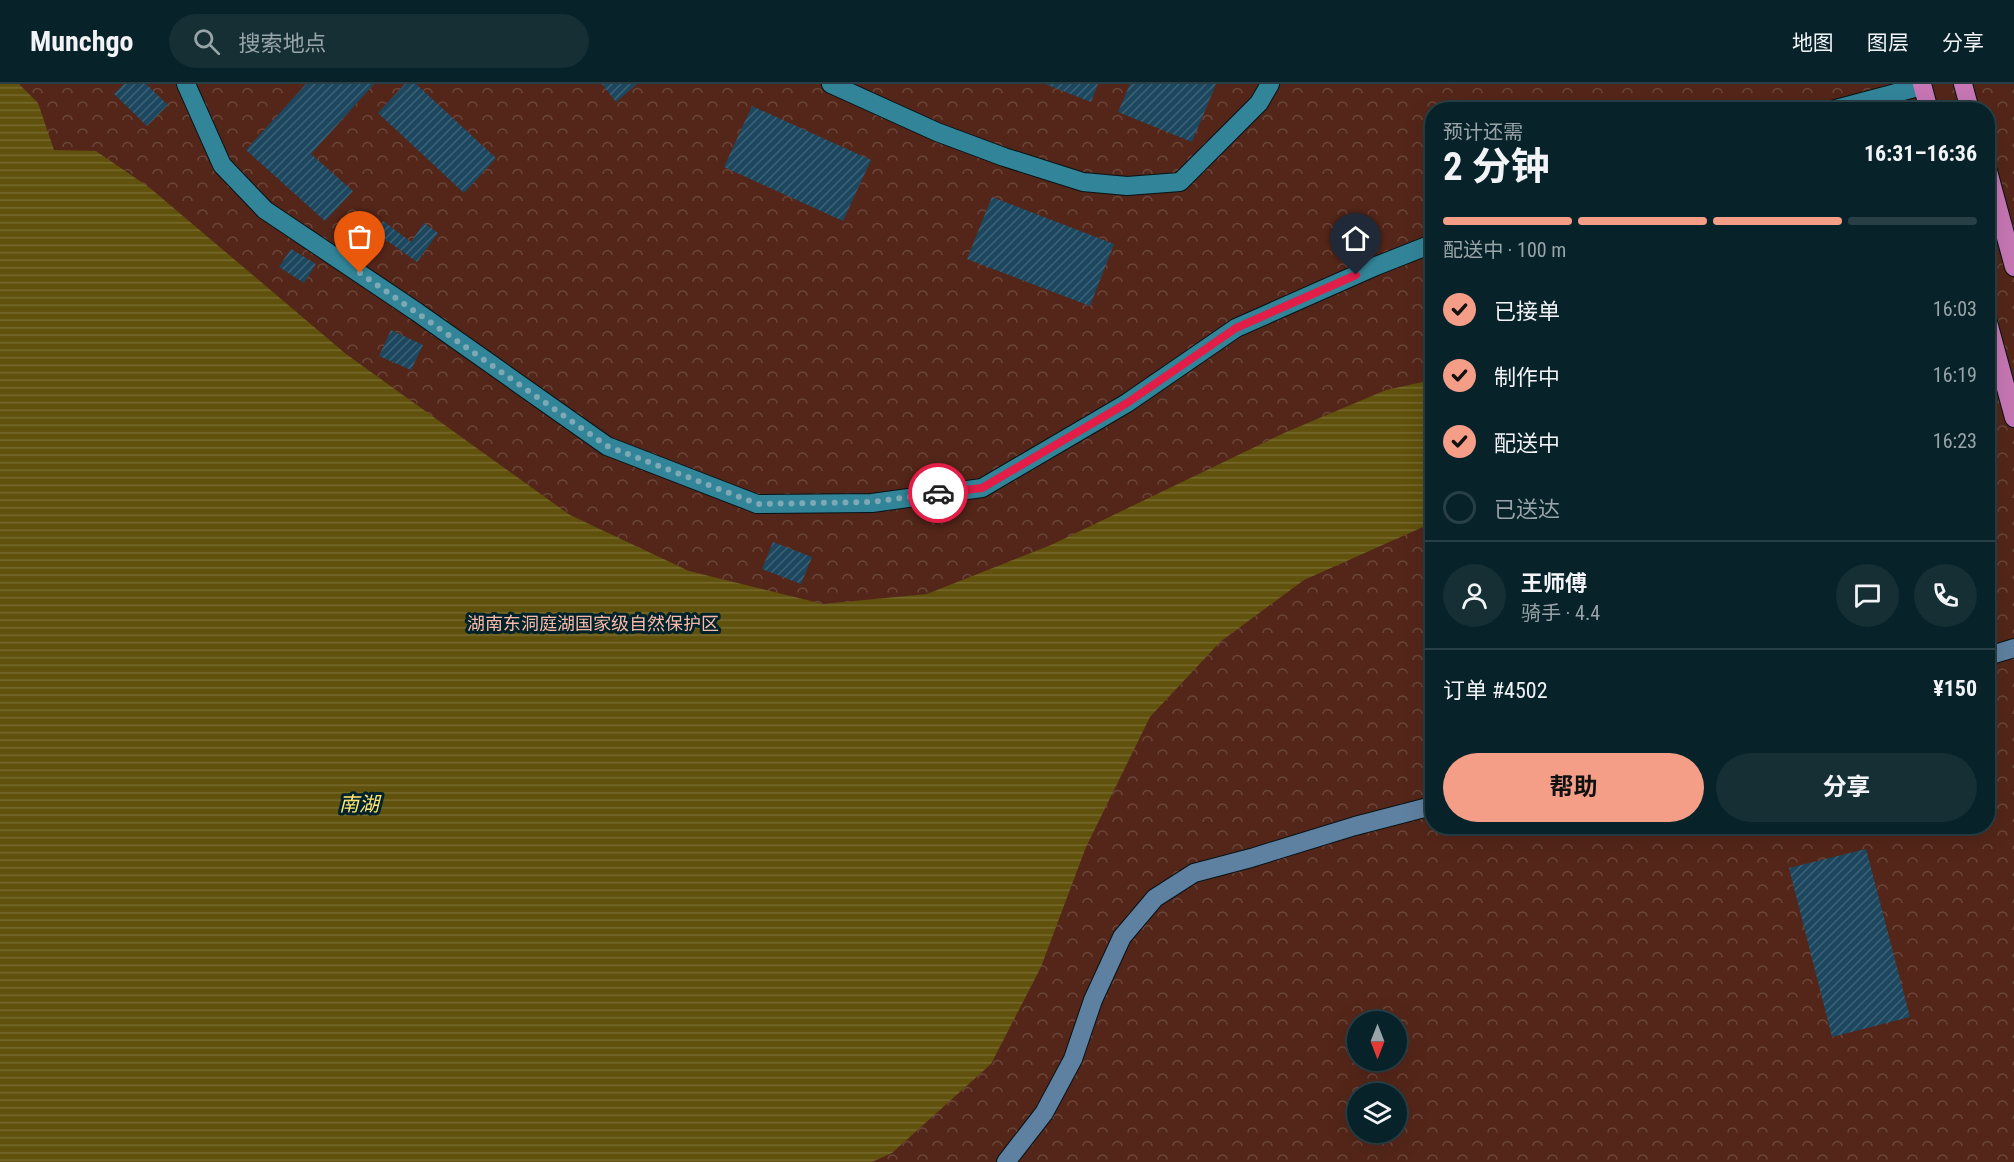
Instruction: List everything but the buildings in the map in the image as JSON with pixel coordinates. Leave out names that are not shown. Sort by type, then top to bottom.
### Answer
[{"type":"highway","points":[[1963,84],[1968,102]]},
{"type":"highway","points":[[1922,85],[1927,102]]},
{"type":"highway","points":[[1995,197],[2014,267]]},
{"type":"highway","points":[[1995,348],[2014,418]]},
{"type":"main road","points":[[1995,654],[2014,648]]},
{"type":"main road","points":[[1006,1162],[1044,1113],[1073,1059],[1093,1000],[1122,937],[1155,898],[1194,873],[1251,858],[1355,825],[1425,808]]},
{"type":"street","points":[[186,84],[222,165],[265,210],[417,312],[607,446],[758,504],[872,502],[982,488],[1127,403],[1236,328],[1425,247]]},
{"type":"street","points":[[843,87],[937,132],[1004,157],[1083,182],[1127,186],[1180,182],[1259,103],[1270,84]]},
{"type":"street","points":[[1861,102],[1922,85]]},
{"type":"green space","name":"湖南东洞庭湖国家级自然保护区","points":[[0,84],[2014,84],[2014,1162],[0,1162]]},
{"type":"water","name":"南湖","points":[[0,84],[19,84],[38,103],[54,150],[96,151],[150,188],[346,354],[570,515],[689,571],[823,604],[927,594],[1051,545],[1284,433],[1386,390],[1425,382],[1425,526],[1304,580],[1220,642],[1150,717],[1086,847],[1041,967],[991,1064],[892,1153],[872,1162],[0,1162]]},
{"type":"way so far","points":[[360,273],[607,446],[758,504],[872,502],[938,493]]},
{"type":"route","points":[[938,493],[982,488],[1127,403],[1236,328],[1356,275]]}]
